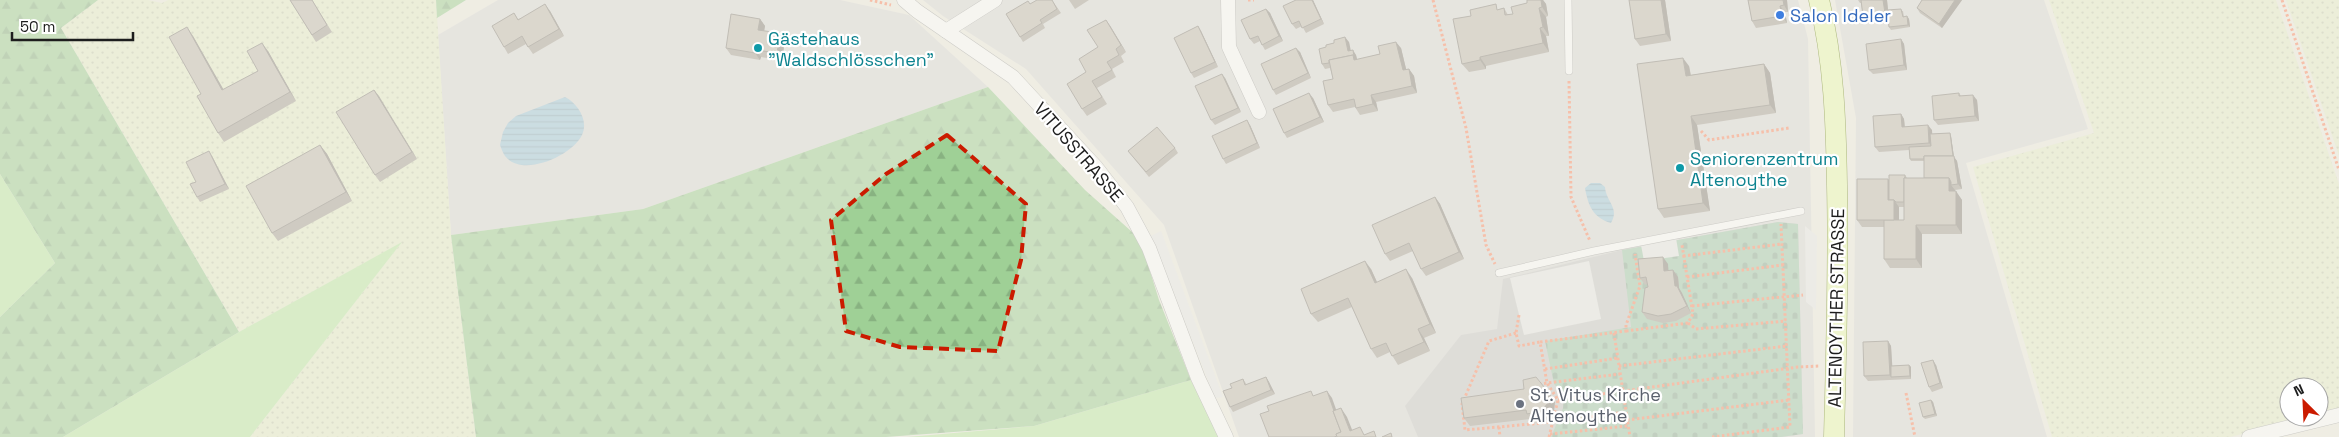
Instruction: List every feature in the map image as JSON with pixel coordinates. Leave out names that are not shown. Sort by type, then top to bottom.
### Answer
[{"type":"main road","name":"ALTENOYTHER STRASSE","points":[[1819,0],[1828,45],[1836,117],[1837,210],[1834,437]]},
{"type":"street","name":"VITUSSTRASSE","points":[[904,0],[1013,77],[1096,167],[1127,207],[1150,248],[1198,378],[1226,437]]},
{"type":"street","points":[[946,31],[994,0]]},
{"type":"street","points":[[1228,0],[1229,47],[1259,112]]},
{"type":"street","points":[[2249,437],[2339,415]]},
{"type":"lane","points":[[1568,0],[1569,71]]},
{"type":"lane","points":[[1499,273],[1594,251],[1802,211]]},
{"type":"path","points":[[1248,0],[1254,0]]},
{"type":"path","points":[[1433,0],[1466,128],[1486,245],[1499,273]]},
{"type":"path","points":[[2282,0],[2339,170]]},
{"type":"path","points":[[1569,71],[1571,197],[1594,251]]},
{"type":"path","points":[[1701,131],[1709,140],[1789,128]]},
{"type":"path","points":[[1712,437],[1790,428],[1781,214]]},
{"type":"path","points":[[1680,234],[1693,314],[1688,323]]},
{"type":"path","points":[[1626,331],[1626,325],[1640,286],[1634,243]]},
{"type":"path","points":[[1684,256],[1782,244]]},
{"type":"path","points":[[1687,277],[1783,265]]},
{"type":"path","points":[[1691,306],[1784,295],[1803,295]]},
{"type":"path","points":[[1519,315],[1516,334],[1519,346],[1688,323],[1696,329],[1786,321]]},
{"type":"path","points":[[1614,333],[1630,437]]},
{"type":"path","points":[[1516,334],[1489,341],[1462,404],[1465,430],[1553,422],[1626,412]]},
{"type":"path","points":[[1540,342],[1547,383],[1558,400],[1549,436],[1628,426]]},
{"type":"path","points":[[1619,366],[1787,346]]},
{"type":"path","points":[[1545,369],[1618,358]]},
{"type":"path","points":[[1558,400],[1788,368],[1836,365]]},
{"type":"path","points":[[1537,384],[1620,374]]},
{"type":"path","points":[[1906,393],[1915,437]]},
{"type":"path","points":[[1627,420],[1789,400]]},
{"type":"path","points":[[1462,404],[1471,403]]},
{"type":"path","points":[[1499,427],[1500,437]]},
{"type":"highlighted area","points":[[947,135],[1026,204],[1021,260],[998,351],[900,347],[846,331],[831,220],[886,174]]},
{"type":"shaded area","points":[[498,0],[840,0],[909,15],[988,87],[643,209],[451,235],[438,35]]},
{"type":"shaded area","points":[[923,0],[1798,0],[1808,39],[1815,437],[1239,437],[1164,225],[1026,69],[943,16]]},
{"type":"shaded area","points":[[1835,0],[2044,0],[2088,129],[1966,163],[2047,437],[1853,437],[1856,118]]},
{"type":"shaded area","points":[[1778,222],[1798,224],[1803,434],[1781,437],[1418,437],[1405,406],[1461,335],[1497,329],[1503,279],[1622,250]]},
{"type":"shaded area","points":[[1805,226],[1817,236],[1816,310],[1806,302]]},
{"type":"shaded area","points":[[1161,231],[1223,397],[1215,398],[1151,236]]},
{"type":"shaded area","points":[[1676,238],[1679,256],[1644,261],[1641,245]]},
{"type":"shaded area","points":[[1589,261],[1601,319],[1524,335],[1510,278]]},
{"type":"green space","points":[[0,0],[98,0],[61,28],[239,332],[63,437],[0,437],[0,317],[55,263],[0,174]]},
{"type":"green space","points":[[98,0],[148,0],[162,3],[168,0],[436,0],[451,235],[476,437],[250,437],[401,243],[239,332],[61,28]]},
{"type":"green space","points":[[436,0],[466,0],[437,18]]},
{"type":"green space","points":[[2049,0],[2276,0],[2339,184],[2339,411],[2329,414],[2329,377],[2279,377],[2279,425],[2230,437],[2052,437],[1973,167],[2094,133]]},
{"type":"green space","points":[[2286,0],[2339,0],[2339,156]]},
{"type":"green space","points":[[988,87],[1085,190],[1140,239],[1159,300],[1191,380],[1034,426],[886,437],[476,437],[451,235],[643,209]]},
{"type":"green space","points":[[0,174],[55,263],[0,317]]},
{"type":"green space","points":[[1778,222],[1798,224],[1803,434],[1781,437],[1551,437],[1563,408],[1564,395],[1554,384],[1545,341],[1631,327],[1622,250]]},
{"type":"green space","points":[[402,242],[250,437],[63,437],[239,332]]},
{"type":"green space","points":[[1191,380],[1219,437],[907,437],[1034,426]]},
{"type":"water","points":[[565,97],[574,103],[583,118],[584,129],[577,143],[558,157],[534,165],[523,165],[513,162],[505,156],[500,145],[503,132],[508,123],[516,116]]},
{"type":"water","points":[[1591,183],[1600,183],[1605,187],[1614,213],[1611,223],[1600,218],[1592,210],[1585,188]]},
{"type":"building","points":[[290,0],[312,0],[327,25],[312,35]]},
{"type":"building","points":[[1037,0],[1052,0],[1057,9],[1040,20],[1042,23],[1020,37],[1006,14],[1028,1],[1030,4]]},
{"type":"building","points":[[1296,0],[1312,0],[1321,19],[1302,28],[1299,21],[1292,24],[1283,6]]},
{"type":"building","points":[[1527,0],[1541,0],[1542,7],[1539,8],[1543,27],[1540,28],[1543,43],[1480,57],[1480,60],[1462,64],[1453,19],[1471,16],[1470,10],[1496,4],[1497,10],[1504,8],[1505,15],[1513,14],[1511,7],[1527,3]]},
{"type":"building","points":[[1629,0],[1661,0],[1666,34],[1635,39]]},
{"type":"building","points":[[1748,0],[1783,0],[1784,5],[1780,6],[1782,16],[1752,21]]},
{"type":"building","points":[[1861,0],[1883,0],[1885,13],[1863,16]]},
{"type":"building","points":[[1922,0],[1955,0],[1939,24],[1917,8]]},
{"type":"building","points":[[545,4],[559,29],[528,47],[522,36],[504,47],[492,26],[514,13],[518,20]]},
{"type":"building","points":[[1266,9],[1279,36],[1262,45],[1258,36],[1250,39],[1241,20]]},
{"type":"building","points":[[1901,9],[1903,17],[1907,16],[1908,25],[1889,27],[1887,10]]},
{"type":"building","name":"Gästehaus \"Waldschlösschen\"","points":[[731,14],[760,19],[758,30],[780,33],[777,53],[756,50],[755,53],[726,48]]},
{"type":"building","points":[[1106,20],[1121,45],[1116,49],[1119,55],[1107,62],[1112,70],[1092,81],[1102,97],[1082,109],[1067,84],[1086,72],[1079,59],[1098,47],[1087,30]]},
{"type":"building","points":[[1198,26],[1215,62],[1191,73],[1174,38]]},
{"type":"building","points":[[187,27],[222,90],[258,71],[247,51],[262,43],[290,92],[218,133],[197,96],[201,94],[169,37]]},
{"type":"building","points":[[1345,37],[1348,51],[1353,50],[1354,57],[1353,55],[1329,60],[1329,63],[1322,64],[1319,49],[1334,43],[1334,40]]},
{"type":"building","points":[[1901,39],[1904,65],[1869,70],[1866,44]]},
{"type":"building","points":[[1396,42],[1403,70],[1409,69],[1412,86],[1371,95],[1373,104],[1356,108],[1354,99],[1328,105],[1323,81],[1333,79],[1329,60],[1353,55],[1354,60],[1380,54],[1378,46]]},
{"type":"building","points":[[1296,48],[1308,73],[1273,90],[1261,64]]},
{"type":"building","name":"Seniorenzentrum Altenoythe","points":[[1683,58],[1686,76],[1764,64],[1770,105],[1691,116],[1703,203],[1658,209],[1637,64]]},
{"type":"building","points":[[1222,74],[1238,108],[1211,120],[1195,86]]},
{"type":"building","points":[[374,90],[412,152],[375,175],[336,112]]},
{"type":"building","points":[[1309,93],[1320,117],[1284,133],[1273,109]]},
{"type":"building","points":[[1959,93],[1959,96],[1973,95],[1975,116],[1934,120],[1932,96]]},
{"type":"building","points":[[1901,114],[1902,127],[1928,125],[1929,143],[1875,147],[1873,116]]},
{"type":"building","points":[[1247,120],[1257,143],[1223,159],[1212,136]]},
{"type":"building","points":[[1157,127],[1175,148],[1146,172],[1128,151]]},
{"type":"building","points":[[1950,133],[1953,156],[1924,156],[1924,159],[1910,159],[1909,147],[1931,146],[1930,134]]},
{"type":"building","points":[[320,145],[346,192],[272,233],[246,186]]},
{"type":"building","points":[[209,151],[225,184],[197,197],[190,184],[196,182],[186,162]]},
{"type":"building","points":[[1924,156],[1954,156],[1958,184],[1951,185],[1949,178],[1924,178]]},
{"type":"building","points":[[1889,175],[1905,175],[1904,202],[1889,200]]},
{"type":"building","points":[[1904,178],[1949,178],[1949,191],[1956,191],[1956,225],[1916,225],[1916,259],[1884,259],[1884,220],[1904,220]]},
{"type":"building","points":[[1857,179],[1888,179],[1888,200],[1894,200],[1894,220],[1857,220]]},
{"type":"building","points":[[1435,197],[1459,252],[1421,269],[1409,243],[1385,254],[1372,225]]},
{"type":"building","points":[[1663,257],[1664,271],[1673,270],[1675,286],[1677,286],[1687,306],[1671,314],[1658,316],[1642,312],[1645,288],[1648,287],[1646,277],[1640,278],[1638,259]]},
{"type":"building","points":[[1365,261],[1375,283],[1406,269],[1430,324],[1418,329],[1424,342],[1392,356],[1386,343],[1371,349],[1348,298],[1311,314],[1301,289]]},
{"type":"building","points":[[1888,341],[1890,375],[1864,376],[1863,342]]},
{"type":"building","points":[[1933,360],[1940,383],[1929,387],[1921,363]]},
{"type":"building","points":[[1909,365],[1910,376],[1891,377],[1891,366]]},
{"type":"building","points":[[1266,377],[1271,390],[1230,407],[1223,391],[1232,388],[1230,384],[1243,379],[1245,385]]},
{"type":"building","points":[[1536,377],[1549,393],[1548,403],[1541,411],[1527,414],[1526,410],[1464,418],[1461,398],[1524,389],[1523,380]]},
{"type":"building","points":[[1311,391],[1313,396],[1327,391],[1341,432],[1334,437],[1269,437],[1260,414],[1269,411],[1267,406]]},
{"type":"building","points":[[1931,400],[1935,414],[1923,417],[1919,403]]},
{"type":"building","points":[[1341,408],[1350,431],[1360,427],[1364,435],[1374,431],[1376,437],[1337,437],[1336,434],[1341,432],[1333,411]]},
{"type":"building","points":[[1391,433],[1392,437],[1382,437]]},
{"type":"place","name":"Salon Ideler","points":[[1780,15]]},
{"type":"place","name":"Gästehaus \"Waldschlösschen\"","points":[[758,48]]},
{"type":"place","name":"Seniorenzentrum Altenoythe","points":[[1680,168]]},
{"type":"place","name":"St. Vitus Kirche Altenoythe","points":[[1520,404]]}]
